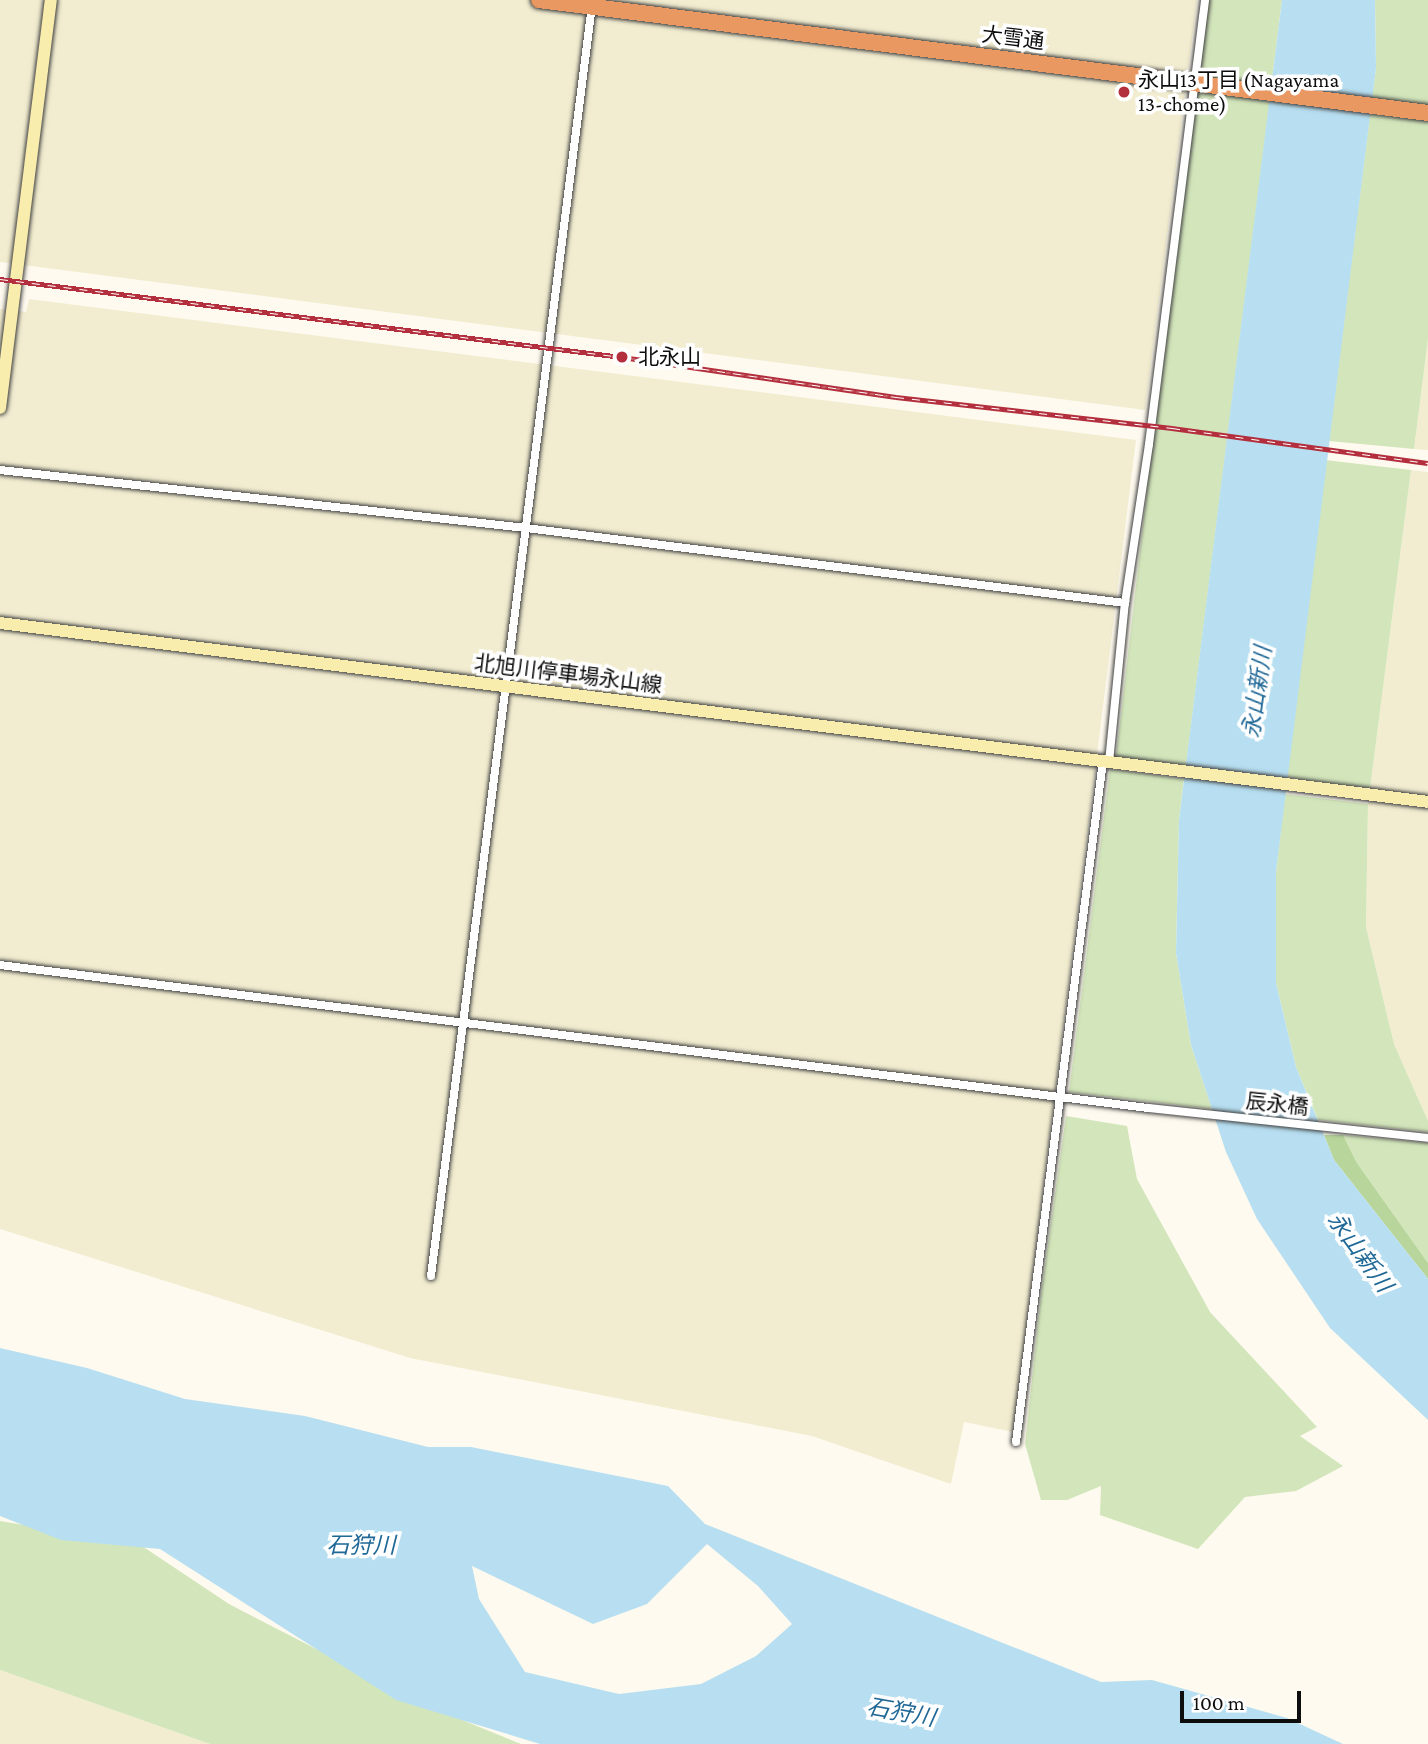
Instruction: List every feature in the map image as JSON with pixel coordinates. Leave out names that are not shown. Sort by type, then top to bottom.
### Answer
[{"type":"highway","name":"大雪通","points":[[539,0],[592,4],[1428,113]]},
{"type":"main road","points":[[0,408],[51,0]]},
{"type":"main road","name":"北旭川停車場永山線","points":[[0,623],[1428,802]]},
{"type":"street","points":[[1016,1442],[1125,603],[1149,444],[1205,0]]},
{"type":"street","points":[[431,1276],[592,4]]},
{"type":"street","points":[[0,470],[526,528],[1125,603]]},
{"type":"street","name":"辰永橋","points":[[0,965],[1147,1108],[1428,1138]]},
{"type":"shaded area","points":[[0,0],[1197,0],[1145,410],[0,262]]},
{"type":"shaded area","points":[[29,299],[1136,440],[1013,1432],[964,1422],[951,1484],[812,1436],[410,1358],[0,1229],[0,309],[26,312]]},
{"type":"shaded area","points":[[1428,339],[1428,450],[1414,449]]},
{"type":"shaded area","points":[[1411,470],[1428,472],[1428,1121],[1394,1044],[1366,927],[1368,804]]},
{"type":"shaded area","points":[[0,1670],[210,1744],[0,1744]]},
{"type":"green space","points":[[1205,0],[1282,0],[1271,88],[1195,76]]},
{"type":"green space","points":[[1375,0],[1428,0],[1428,105],[1372,98],[1376,68]]},
{"type":"green space","points":[[1194,87],[1270,101],[1186,765],[1116,757]]},
{"type":"green space","points":[[1370,114],[1428,121],[1428,339],[1414,449],[1329,441]]},
{"type":"green space","points":[[1325,460],[1411,470],[1370,789],[1287,777]]},
{"type":"green space","points":[[1110,769],[1184,779],[1179,820],[1176,953],[1191,1045],[1212,1109],[1069,1092]]},
{"type":"green space","points":[[1285,794],[1368,804],[1366,927],[1394,1044],[1428,1121],[1428,1132],[1318,1120],[1296,1067],[1276,983],[1276,872]]},
{"type":"green space","points":[[1066,1116],[1127,1126],[1137,1179],[1210,1312],[1317,1427],[1300,1436],[1343,1466],[1296,1491],[1245,1497],[1198,1549],[1100,1515],[1101,1486],[1067,1500],[1041,1500],[1025,1444],[1041,1295]]},
{"type":"green space","points":[[1324,1135],[1343,1135],[1357,1163],[1428,1263],[1428,1279],[1334,1160]]},
{"type":"green space","points":[[1343,1135],[1428,1143],[1428,1263],[1357,1163]]},
{"type":"green space","points":[[0,1521],[139,1544],[229,1604],[423,1704],[521,1744],[210,1744],[0,1670]]},
{"type":"water","name":"永山新川","points":[[1282,0],[1375,0],[1376,68],[1276,872],[1276,983],[1296,1067],[1334,1160],[1428,1279],[1428,1420],[1330,1328],[1257,1219],[1226,1152],[1191,1045],[1176,953],[1179,820]]},
{"type":"water","name":"石狩川","points":[[0,1348],[87,1368],[185,1399],[305,1416],[428,1447],[471,1447],[668,1486],[705,1524],[1101,1682],[1152,1680],[1287,1718],[1343,1744],[540,1744],[396,1700],[160,1549],[61,1540],[0,1516]],"holes":[[[707,1544],[758,1586],[792,1624],[756,1656],[701,1684],[619,1694],[525,1672],[479,1599],[472,1566],[593,1624],[647,1604]]]},
{"type":"railway","points":[[0,279],[622,357],[896,397],[1172,428],[1428,463]]},
{"type":"place","name":"永山13丁目 (Nagayama 13-chome)","points":[[1124,92]]},
{"type":"place","name":"北永山","points":[[622,357]]}]
